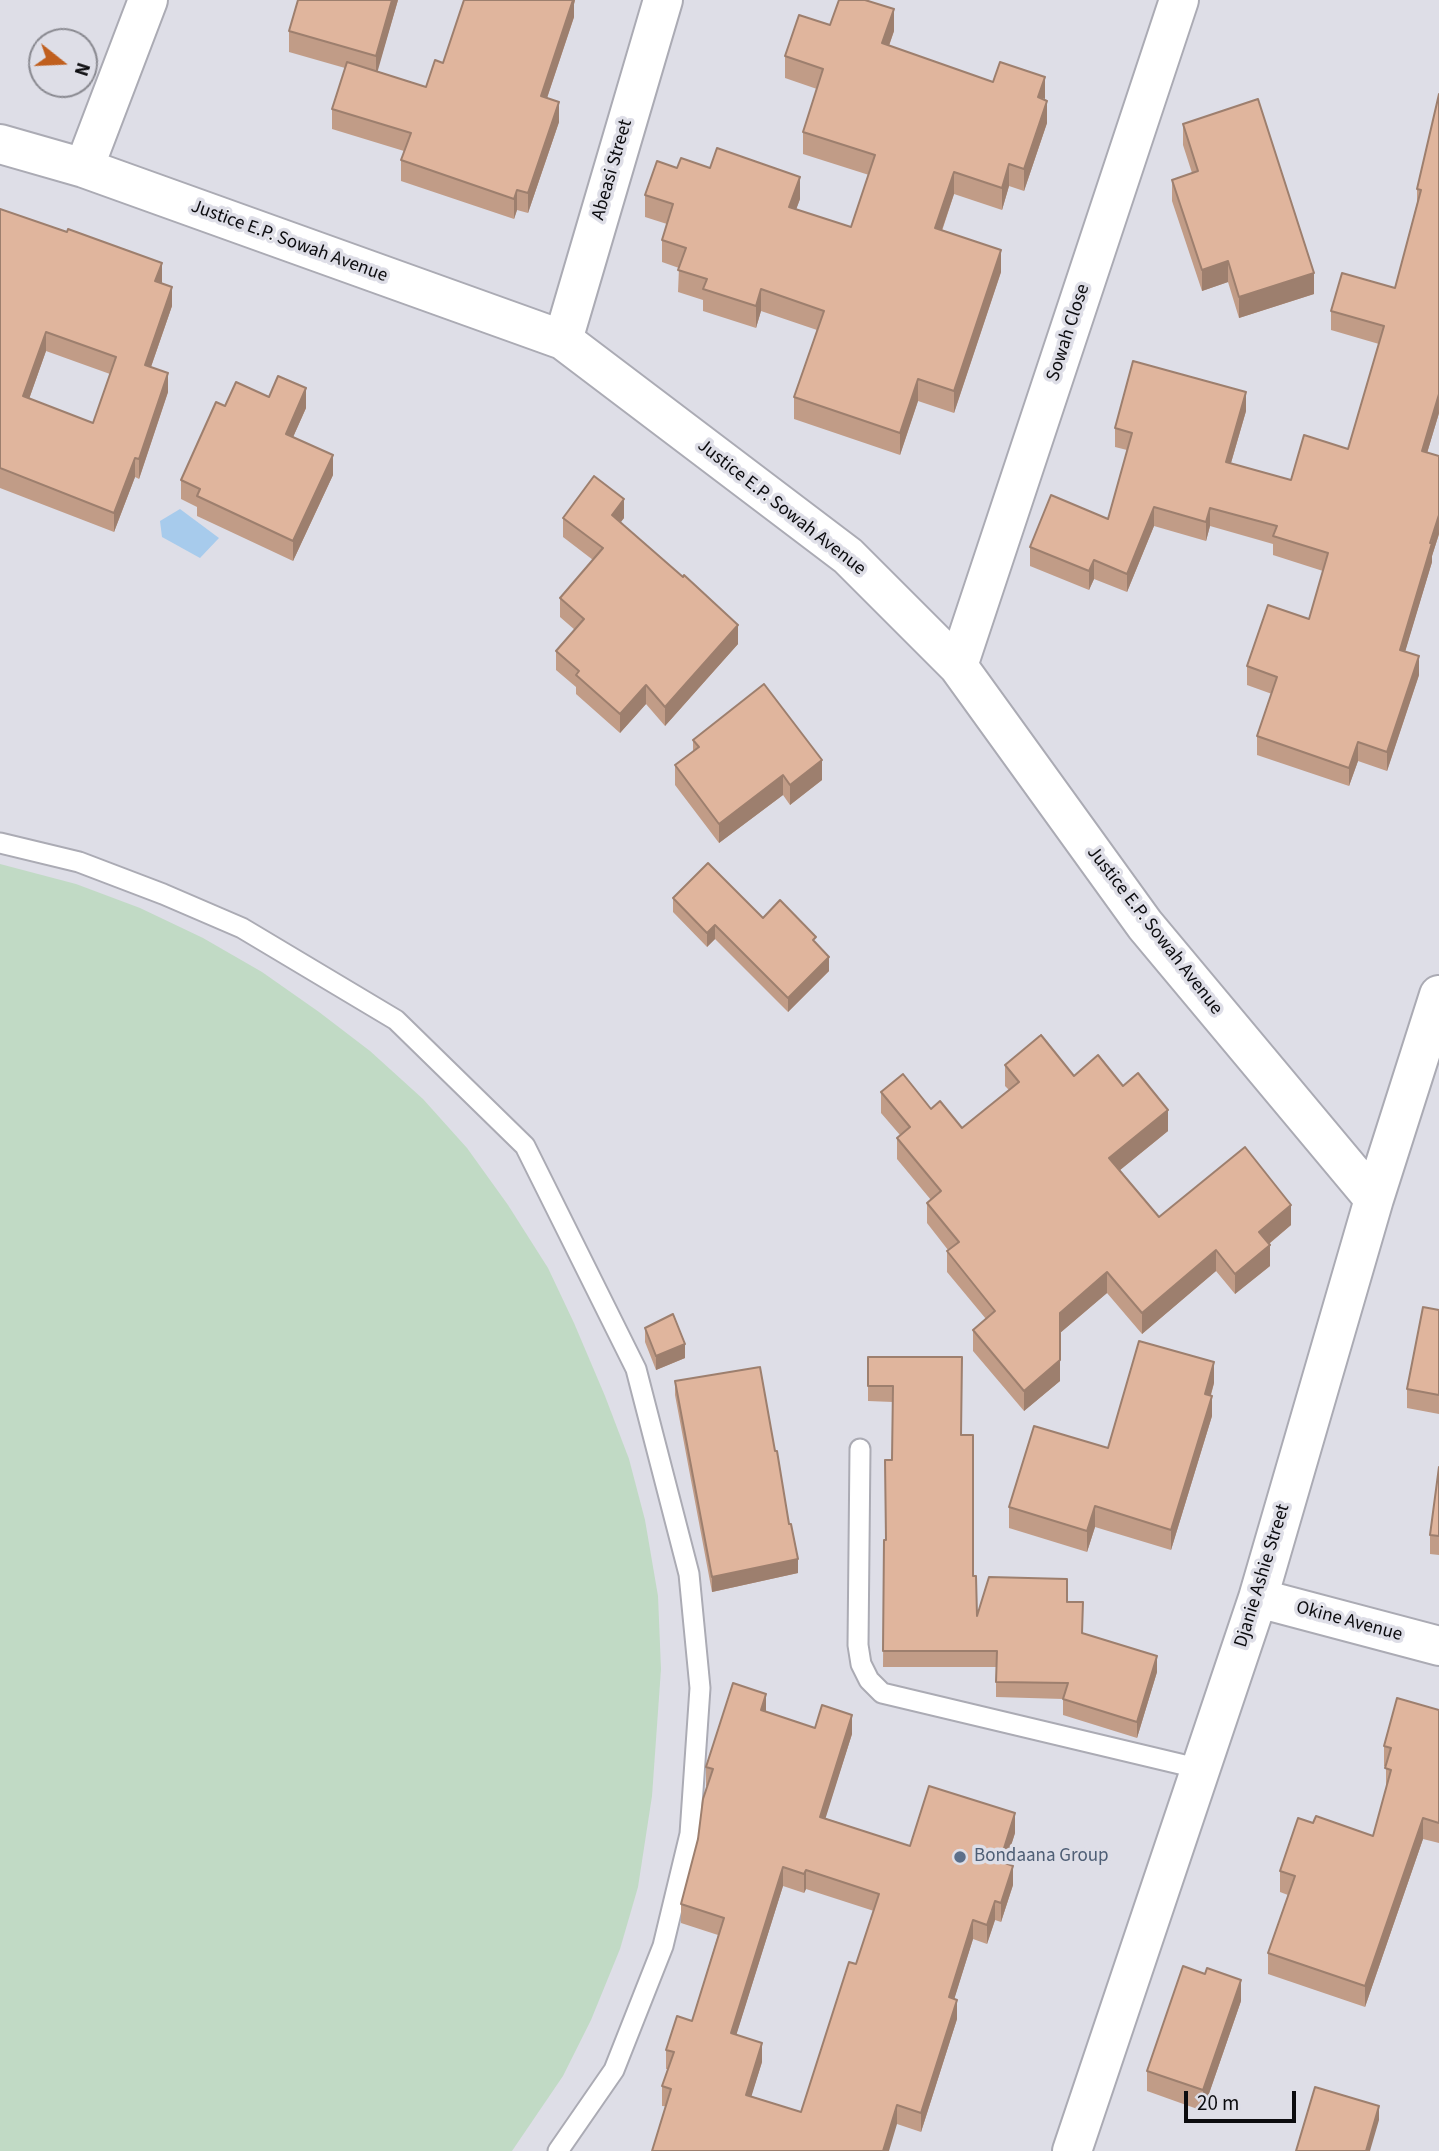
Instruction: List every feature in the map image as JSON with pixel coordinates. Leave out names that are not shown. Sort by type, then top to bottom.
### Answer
[{"type":"street","points":[[84,168],[148,0]]},
{"type":"street","name":"Abeasi Street","points":[[563,340],[663,0]]},
{"type":"street","name":"Sowah Close","points":[[958,666],[1179,0]]},
{"type":"street","name":"Justice E.P. Sowah Avenue","points":[[0,144],[84,168],[563,340],[848,556],[958,666],[1145,925],[1374,1199]]},
{"type":"street","name":"Djanie Ashie Street","points":[[1072,2151],[1258,1598],[1374,1199],[1439,995]]},
{"type":"street","name":"Okine Avenue","points":[[1258,1598],[1439,1646]]},
{"type":"lane","points":[[0,843],[79,862],[242,928],[396,1020],[525,1146],[636,1370],[689,1574],[700,1688],[690,1834],[663,1946],[614,2070],[558,2151]]},
{"type":"lane","points":[[860,1449],[858,1645],[860,1664],[869,1680],[882,1693],[1200,1769]]},
{"type":"green space","points":[[0,864],[76,884],[140,908],[203,938],[262,972],[370,1051],[423,1099],[467,1148],[508,1205],[548,1268],[605,1396],[629,1459],[645,1520],[658,1596],[661,1669],[652,1796],[638,1887],[620,1949],[591,2020],[563,2076],[512,2151],[0,2151]]},
{"type":"water","points":[[180,509],[219,538],[200,558],[162,537],[160,521]]},
{"type":"building","points":[[298,0],[392,0],[376,56],[289,31]]},
{"type":"building","points":[[464,0],[573,0],[541,96],[559,102],[528,193],[517,190],[514,199],[401,160],[411,133],[332,109],[347,62],[426,87],[435,60],[443,63]]},
{"type":"building","points":[[839,0],[865,0],[894,9],[882,43],[993,82],[1000,62],[1045,77],[1038,97],[1047,101],[1024,169],[1009,164],[1002,188],[954,172],[935,228],[1001,250],[954,391],[918,379],[900,433],[794,397],[824,311],[761,289],[756,306],[703,289],[707,279],[678,270],[686,248],[662,240],[673,204],[645,195],[657,161],[677,168],[681,158],[710,168],[717,148],[800,177],[789,207],[851,227],[875,155],[803,132],[823,69],[785,56],[799,15],[830,25]]},
{"type":"building","points":[[1439,94],[1439,394],[1422,451],[1439,456],[1439,515],[1400,650],[1419,656],[1387,752],[1358,742],[1349,768],[1257,736],[1277,677],[1247,666],[1268,605],[1309,619],[1328,553],[1273,536],[1277,526],[1210,508],[1206,522],[1154,507],[1127,574],[1094,560],[1089,571],[1030,547],[1051,495],[1108,519],[1132,433],[1115,428],[1133,361],[1246,392],[1226,462],[1291,480],[1304,435],[1348,449],[1384,326],[1331,311],[1342,273],[1395,288],[1421,190],[1417,189]]},
{"type":"building","points":[[1258,99],[1314,273],[1239,297],[1228,261],[1202,270],[1172,180],[1198,171],[1183,124]]},
{"type":"building","points":[[0,209],[67,232],[68,229],[162,263],[155,281],[172,287],[145,365],[168,373],[139,459],[135,458],[114,513],[0,468]],"holes":[[[46,332],[116,357],[93,423],[23,396]]]},
{"type":"building","points":[[278,376],[306,388],[286,434],[333,455],[293,541],[197,496],[200,489],[181,480],[216,402],[225,406],[236,382],[269,397]]},
{"type":"building","points":[[594,476],[624,499],[612,515],[683,577],[684,575],[738,625],[665,707],[646,685],[620,714],[576,675],[579,671],[556,651],[584,619],[560,598],[603,548],[563,518]]},
{"type":"building","points":[[764,684],[822,760],[790,785],[783,775],[719,824],[675,765],[699,747],[693,740]]},
{"type":"building","points":[[708,863],[763,918],[780,900],[816,937],[813,940],[829,957],[788,998],[715,925],[707,933],[673,898]]},
{"type":"building","points":[[1041,1035],[1074,1076],[1098,1055],[1123,1086],[1138,1073],[1168,1110],[1109,1158],[1159,1217],[1245,1147],[1291,1205],[1259,1232],[1270,1245],[1235,1274],[1216,1250],[1142,1313],[1107,1272],[1060,1313],[1060,1360],[1024,1391],[973,1330],[995,1311],[947,1251],[959,1242],[927,1203],[941,1191],[897,1138],[910,1127],[881,1092],[903,1074],[931,1109],[940,1101],[962,1128],[1019,1082],[1005,1065]]},
{"type":"building","points":[[1423,1307],[1439,1310],[1439,1395],[1407,1389]]},
{"type":"building","points":[[673,1314],[685,1344],[656,1356],[645,1328]]},
{"type":"building","points":[[1139,1341],[1214,1362],[1205,1394],[1212,1396],[1171,1530],[1095,1506],[1087,1531],[1009,1507],[1034,1426],[1108,1448]]},
{"type":"building","points":[[868,1357],[962,1357],[961,1435],[973,1435],[973,1576],[976,1576],[977,1616],[989,1577],[1067,1579],[1067,1602],[1083,1602],[1082,1633],[1157,1656],[1137,1722],[1063,1699],[1068,1683],[996,1682],[997,1651],[883,1651],[885,1460],[892,1460],[893,1386],[868,1386]]},
{"type":"building","points":[[760,1367],[798,1559],[712,1577],[675,1381]]},
{"type":"building","points":[[1439,1467],[1439,1536],[1430,1535]]},
{"type":"building","points":[[733,1683],[766,1694],[761,1710],[815,1728],[822,1705],[852,1715],[820,1817],[910,1846],[929,1786],[1015,1813],[1000,1861],[1013,1866],[1001,1903],[995,1901],[987,1925],[973,1920],[949,1997],[957,2000],[921,2113],[897,2105],[883,2151],[652,2151],[671,2089],[662,2086],[674,2052],[666,2050],[677,2016],[692,2021],[724,1918],[681,1904],[698,1839],[703,1799],[713,1769],[706,1767]],"holes":[[[783,1867],[804,1874],[806,1870],[879,1894],[856,1964],[849,1962],[801,2112],[746,2095],[762,2043],[731,2033]]]},
{"type":"building","points":[[1397,1698],[1439,1710],[1439,1823],[1423,1818],[1365,1986],[1268,1953],[1295,1876],[1280,1871],[1298,1818],[1313,1823],[1316,1816],[1373,1836],[1391,1770],[1385,1768],[1391,1748],[1384,1746]]},
{"type":"building","points":[[1183,1966],[1205,1974],[1207,1968],[1241,1980],[1203,2090],[1147,2071]]},
{"type":"building","points":[[1315,2087],[1379,2106],[1366,2151],[1296,2151]]},
{"type":"place","name":"Bondaana Group","points":[[960,1857]]}]
